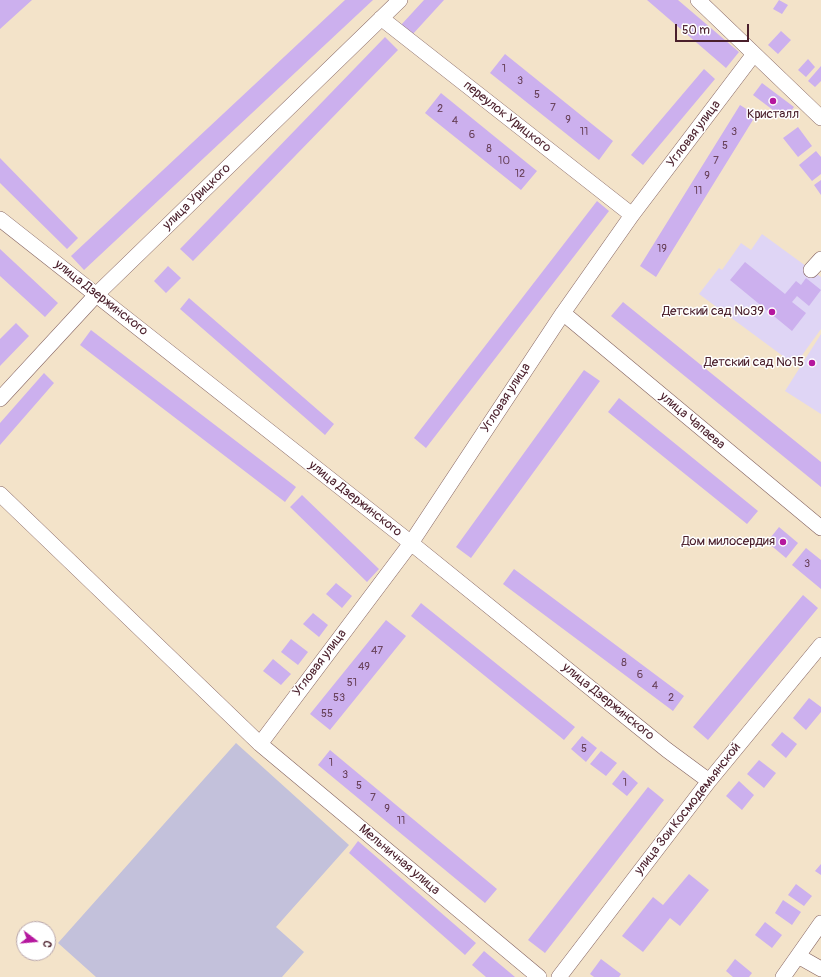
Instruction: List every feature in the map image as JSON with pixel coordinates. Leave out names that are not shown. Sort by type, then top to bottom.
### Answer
[{"type":"street","name":"улица Урицкого","points":[[0,399],[96,295],[400,0]]},
{"type":"street","points":[[698,0],[821,118]]},
{"type":"street","name":"переулок Урицкого","points":[[381,18],[632,215]]},
{"type":"street","name":"Угловая улица","points":[[260,744],[411,543],[562,313],[632,215],[754,54]]},
{"type":"street","name":"улица Дзержинского","points":[[0,219],[411,543],[667,750],[709,781]]},
{"type":"street","name":"улица Чапаева","points":[[562,313],[821,528]]},
{"type":"street","name":"Мельничная улица","points":[[0,494],[260,744],[539,977]]},
{"type":"street","name":"улица Зои Космодемьянской","points":[[559,977],[709,781],[821,645]]},
{"type":"street","points":[[783,977],[821,923]]},
{"type":"street","points":[[798,956],[821,969]]},
{"type":"shaded area","name":"Детский сад №39","points":[[762,234],[821,277],[821,329],[795,365],[699,294],[719,268],[722,270],[741,243],[751,250]]},
{"type":"shaded area","name":"Детский сад №15","points":[[821,334],[821,414],[785,391]]},
{"type":"shaded area","points":[[236,743],[349,845],[276,927],[304,952],[282,977],[96,977],[58,943]]},
{"type":"building","points":[[0,0],[32,0],[0,29]]},
{"type":"building","points":[[345,0],[373,0],[84,270],[71,256]]},
{"type":"building","points":[[424,0],[444,0],[412,35],[401,25]]},
{"type":"building","points":[[647,0],[678,0],[739,52],[726,68]]},
{"type":"building","points":[[779,0],[788,5],[782,14],[773,9]]},
{"type":"building","points":[[781,31],[791,40],[778,54],[768,45]]},
{"type":"building","points":[[385,37],[398,50],[193,261],[180,249]]},
{"type":"building","points":[[505,54],[613,141],[599,160],[490,73]]},
{"type":"building","points":[[808,59],[815,67],[806,77],[798,70]]},
{"type":"building","points":[[821,66],[821,81],[815,87],[808,81]]},
{"type":"building","points":[[704,69],[715,79],[643,165],[631,155]]},
{"type":"building","name":"Кристалл","points":[[762,83],[794,107],[785,119],[753,95]]},
{"type":"building","points":[[441,93],[537,171],[521,190],[425,113]]},
{"type":"building","points":[[740,105],[756,115],[656,277],[640,266]]},
{"type":"building","points":[[798,127],[812,146],[798,157],[783,138]]},
{"type":"building","points":[[816,151],[821,157],[821,174],[812,181],[799,165]]},
{"type":"building","points":[[0,158],[78,238],[67,249],[0,183]]},
{"type":"building","points":[[821,180],[821,195],[814,185]]},
{"type":"building","points":[[597,201],[609,211],[426,448],[414,438]]},
{"type":"building","points":[[0,249],[58,303],[45,317],[0,276]]},
{"type":"building","points":[[745,262],[785,294],[796,281],[801,285],[806,278],[821,290],[809,306],[797,296],[792,302],[806,313],[792,331],[730,280]]},
{"type":"building","points":[[168,266],[181,278],[166,293],[154,281]]},
{"type":"building","points":[[189,298],[334,424],[325,435],[180,309]]},
{"type":"building","points":[[623,302],[821,462],[821,487],[611,316]]},
{"type":"building","points":[[16,323],[29,336],[0,366],[0,339]]},
{"type":"building","points":[[91,330],[296,487],[285,502],[80,345]]},
{"type":"building","points":[[584,370],[600,381],[471,558],[456,547]]},
{"type":"building","points":[[44,373],[54,383],[0,445],[0,423]]},
{"type":"building","points":[[619,398],[758,511],[747,524],[608,412]]},
{"type":"building","points":[[302,495],[379,569],[367,582],[290,507]]},
{"type":"building","name":"Дом милосердия","points":[[779,527],[798,543],[786,558],[767,542]]},
{"type":"building","points":[[806,548],[821,560],[821,589],[792,565]]},
{"type":"building","points":[[514,569],[684,696],[673,711],[503,584]]},
{"type":"building","points":[[336,583],[352,596],[342,608],[326,594]]},
{"type":"building","points":[[803,595],[818,608],[708,740],[693,727]]},
{"type":"building","points":[[421,603],[575,727],[564,740],[411,616]]},
{"type":"building","points":[[313,613],[328,625],[319,637],[303,624]]},
{"type":"building","points":[[386,620],[406,636],[330,730],[310,714]]},
{"type":"building","points":[[291,639],[308,652],[298,665],[281,652]]},
{"type":"building","points":[[273,659],[291,674],[281,685],[263,671]]},
{"type":"building","points":[[809,698],[821,707],[821,712],[806,730],[793,718]]},
{"type":"building","points":[[782,732],[797,744],[786,758],[771,745]]},
{"type":"building","points":[[582,736],[597,748],[586,762],[571,749]]},
{"type":"building","points":[[330,750],[497,889],[485,903],[318,765]]},
{"type":"building","points":[[601,751],[617,763],[606,776],[590,764]]},
{"type":"building","points":[[759,760],[776,773],[764,788],[747,774]]},
{"type":"building","points":[[623,770],[638,783],[627,796],[612,784]]},
{"type":"building","points":[[739,781],[754,795],[742,810],[726,796]]},
{"type":"building","points":[[648,787],[664,800],[545,953],[528,940]]},
{"type":"building","points":[[358,841],[476,943],[465,955],[349,853]]},
{"type":"building","points":[[821,864],[821,875],[815,871]]},
{"type":"building","points":[[689,874],[709,890],[680,926],[670,918],[643,952],[622,936],[653,897],[663,905]]},
{"type":"building","points":[[796,884],[812,896],[804,906],[788,895]]},
{"type":"building","points":[[783,900],[801,912],[792,925],[775,913]]},
{"type":"building","points":[[765,922],[782,935],[772,948],[755,935]]},
{"type":"building","points":[[484,951],[515,977],[486,977],[472,965]]},
{"type":"building","points":[[601,959],[621,974],[619,977],[594,977],[590,974]]},
{"type":"building","points":[[735,959],[752,973],[749,977],[733,977],[726,971]]},
{"type":"place","name":"Кристалл","points":[[773,101]]},
{"type":"place","name":"Детский сад №39","points":[[772,312]]},
{"type":"place","name":"Детский сад №15","points":[[812,363]]},
{"type":"place","name":"Дом милосердия","points":[[783,542]]}]
